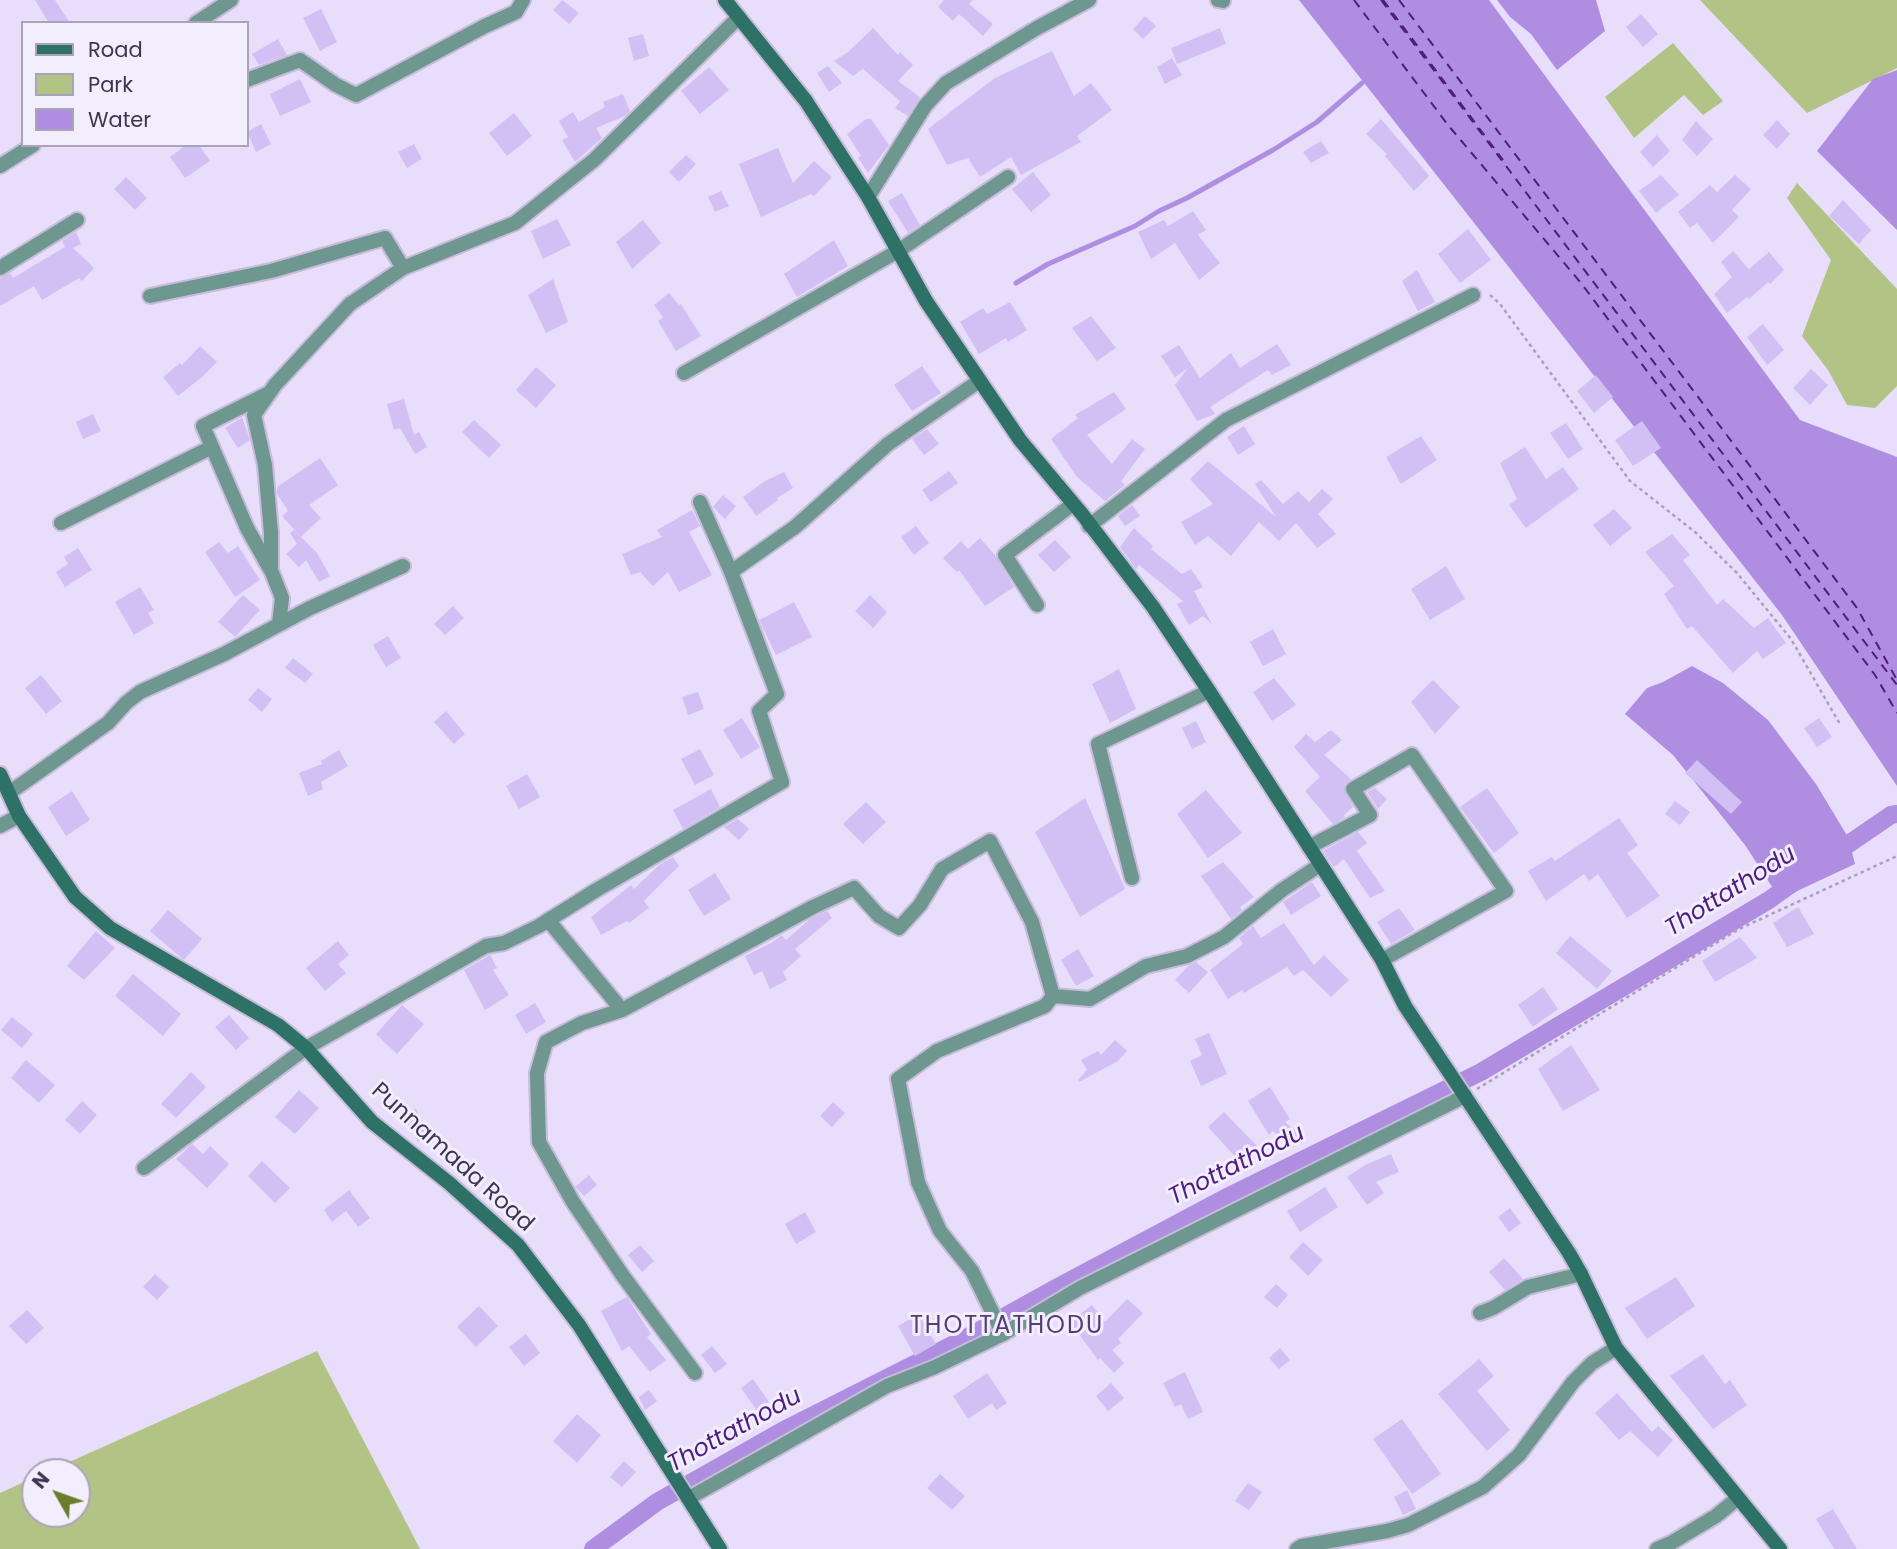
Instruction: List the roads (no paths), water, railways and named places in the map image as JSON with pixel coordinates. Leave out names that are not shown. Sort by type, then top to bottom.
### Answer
[{"type":"main road","points":[[725,0],[806,101],[868,197],[926,301],[1020,440],[1153,607],[1209,691],[1382,960],[1405,1006],[1581,1274],[1616,1348],[1780,1549]]},
{"type":"main road","name":"Punnamada Road","points":[[0,774],[19,816],[75,897],[110,929],[278,1025],[306,1048],[372,1122],[449,1183],[518,1245],[579,1325],[720,1549]]},
{"type":"street","points":[[199,21],[230,0]]},
{"type":"street","points":[[248,80],[300,60],[336,85],[356,95],[516,12],[523,0]]},
{"type":"street","points":[[868,197],[925,106],[946,83],[1089,0]]},
{"type":"street","points":[[271,570],[271,533],[265,465],[254,415],[270,393],[350,304],[403,268],[515,223],[594,160],[739,18]]},
{"type":"street","points":[[0,166],[30,147]]},
{"type":"street","points":[[684,373],[898,251],[1008,177]]},
{"type":"street","points":[[0,268],[77,220]]},
{"type":"street","points":[[150,296],[271,271],[384,237],[403,268]]},
{"type":"street","points":[[1089,526],[1226,420],[1473,295]]},
{"type":"street","points":[[731,572],[794,527],[888,444],[979,381]]},
{"type":"street","points":[[270,393],[203,426],[247,528],[271,570],[282,598],[279,624]]},
{"type":"street","points":[[61,523],[212,447]]},
{"type":"street","points":[[144,1168],[306,1048],[486,946],[504,943],[548,920],[782,782],[759,711],[777,694],[731,572],[700,502]]},
{"type":"street","points":[[1037,606],[1005,555],[1073,504]]},
{"type":"street","points":[[9,793],[108,723],[140,691],[224,654],[279,624],[403,566]]},
{"type":"street","points":[[1132,878],[1098,744],[1209,691]]},
{"type":"street","points":[[1309,847],[1370,815],[1353,789],[1412,755],[1506,891],[1382,960]]},
{"type":"street","points":[[0,826],[19,816]]},
{"type":"street","points":[[695,1373],[623,1276],[573,1202],[539,1142],[537,1073],[546,1042],[582,1023],[622,1010],[813,907],[854,888],[878,916],[899,928],[920,905],[942,869],[990,841],[1032,922],[1053,996]]},
{"type":"street","points":[[1053,996],[1090,999],[1146,967],[1187,956],[1224,937],[1282,890],[1321,865]]},
{"type":"street","points":[[548,920],[622,1010]]},
{"type":"street","points":[[999,1326],[972,1271],[940,1231],[918,1182],[898,1079],[937,1051],[1045,1006],[1053,996]]},
{"type":"street","points":[[684,1491],[887,1386],[935,1367],[999,1326],[1080,1288],[1464,1094]]},
{"type":"street","points":[[1480,1313],[1528,1287],[1581,1274]]},
{"type":"street","points":[[1297,1549],[1408,1525],[1483,1487],[1519,1455],[1573,1382],[1592,1363],[1616,1348]]},
{"type":"street","points":[[1657,1549],[1716,1516],[1738,1499]]},
{"type":"water","points":[[1299,0],[1489,0],[1800,420],[1897,457],[1897,786],[1782,615]]},
{"type":"water","points":[[1497,0],[1596,0],[1605,31],[1557,70],[1531,34],[1510,17]]},
{"type":"water","points":[[1897,70],[1897,230],[1817,151],[1873,79]]},
{"type":"water","points":[[1692,666],[1723,683],[1768,720],[1816,784],[1848,837],[1855,864],[1780,899],[1745,845],[1673,755],[1625,714],[1647,688]]},
{"type":"waterway","points":[[1016,283],[1048,264],[1135,226],[1273,150],[1317,122],[1362,83]]},
{"type":"waterway","name":"Thottathodu","points":[[1831,856],[1891,815],[1897,814]]},
{"type":"waterway","name":"Thottathodu","points":[[593,1549],[657,1502],[782,1431],[964,1339],[1229,1196],[1481,1072],[1769,900],[1797,880]]},
{"type":"district","name":"THOTTATHODU","points":[[1007,1327]]}]
